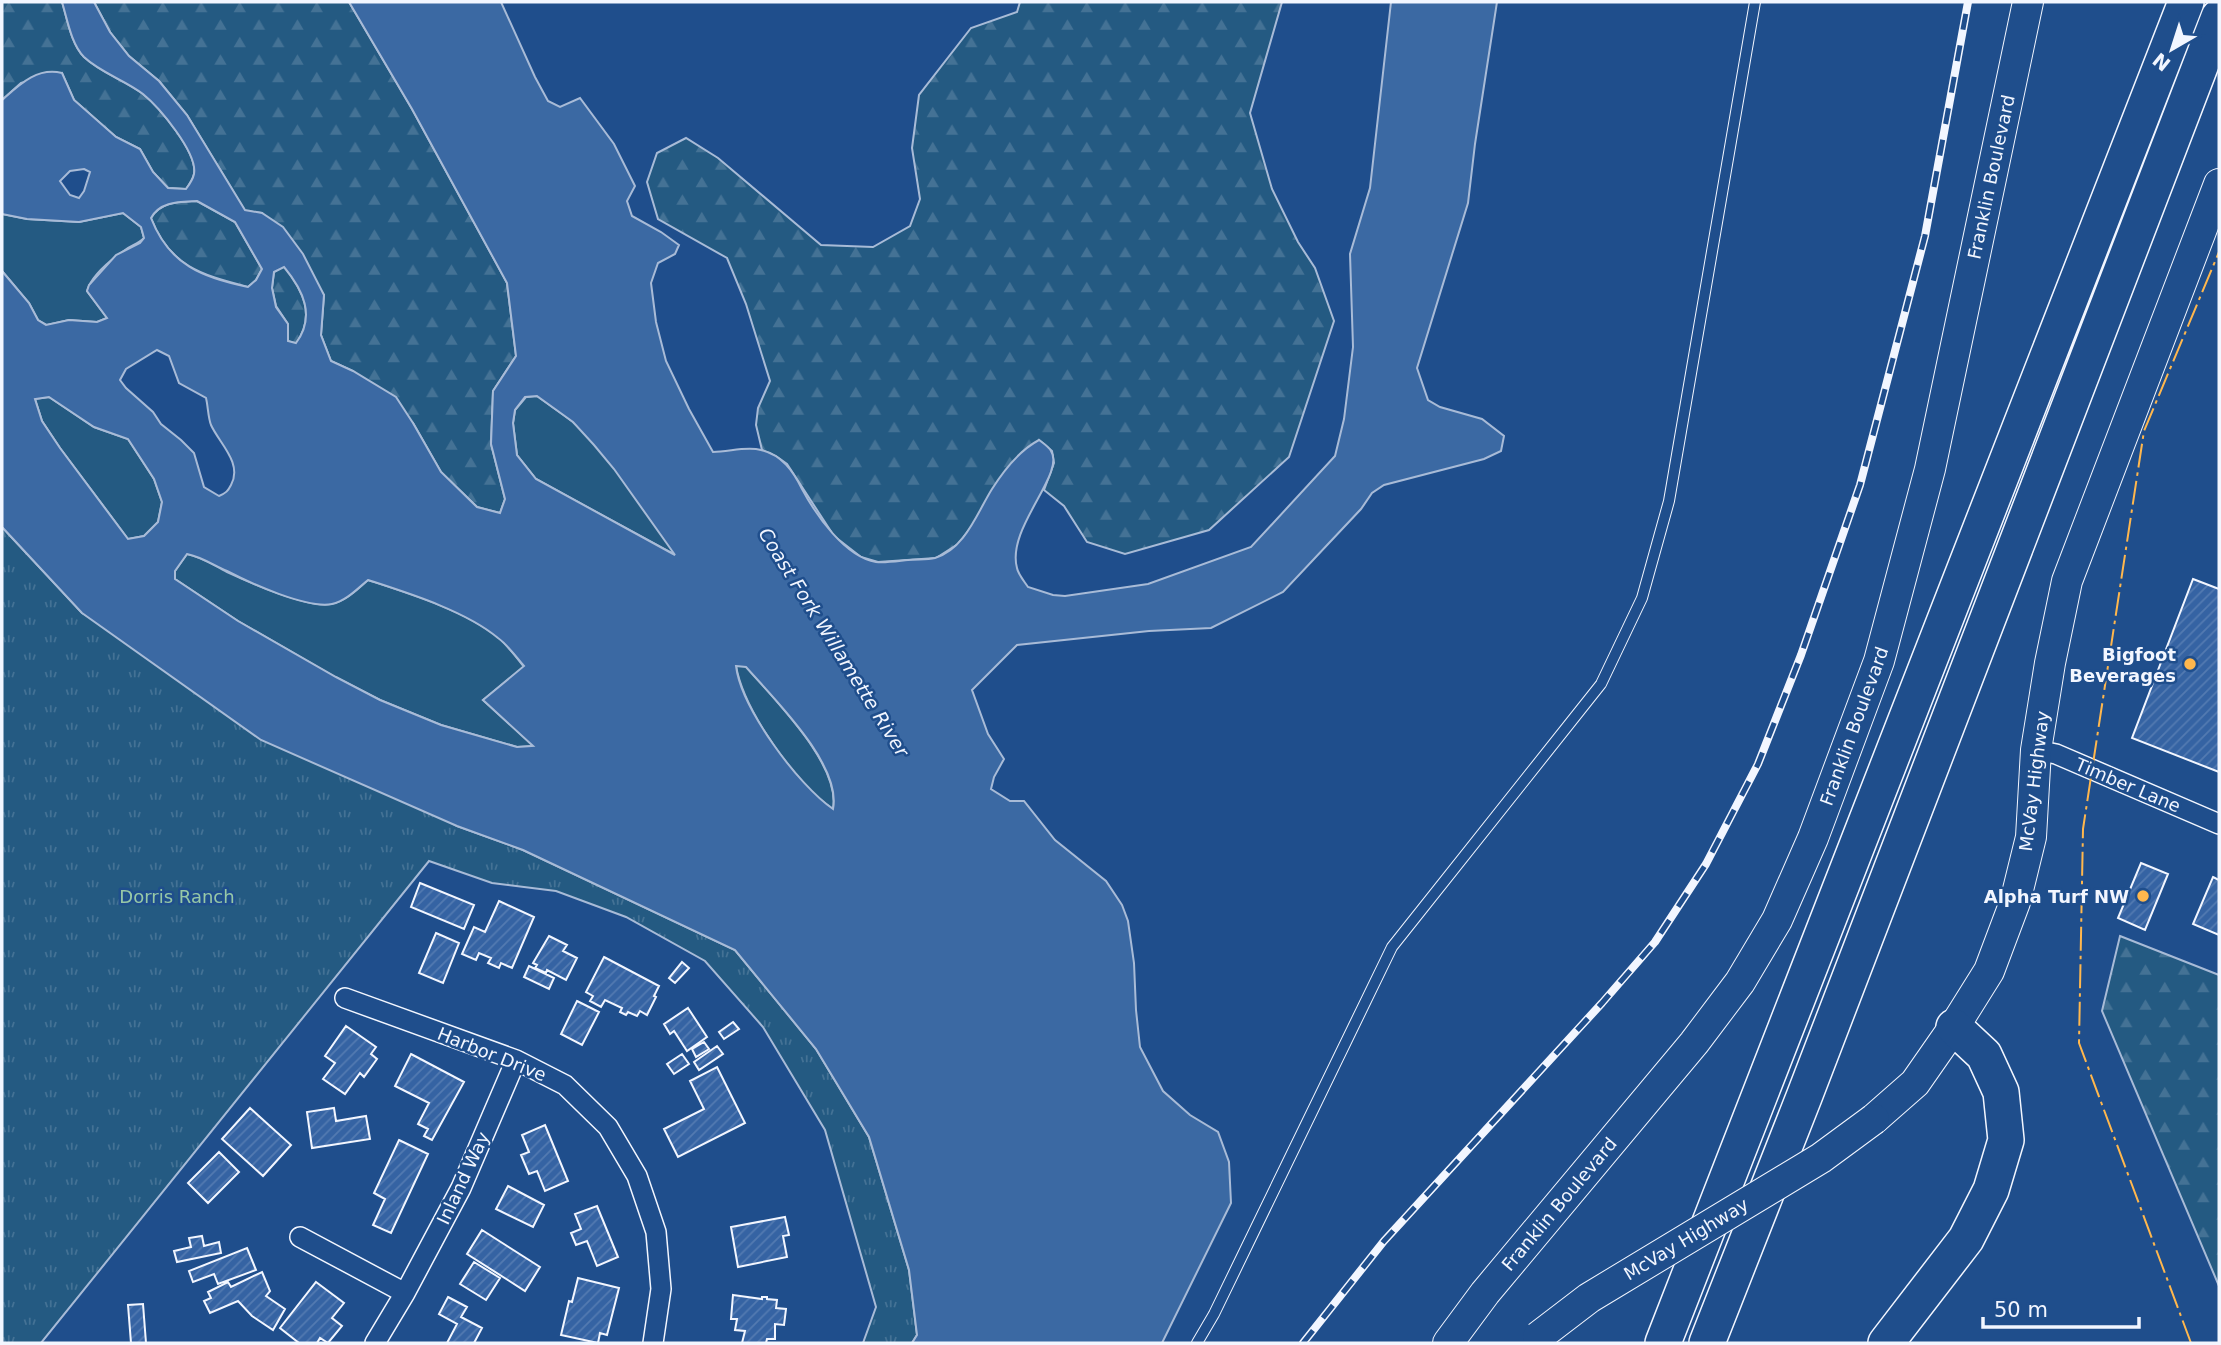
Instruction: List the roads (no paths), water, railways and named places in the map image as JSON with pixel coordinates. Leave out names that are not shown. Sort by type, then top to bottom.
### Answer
[{"type":"highway","points":[[1662,1343],[2186,2]]},
{"type":"highway","points":[[1707,1343],[2219,17]]},
{"type":"highway","points":[[1886,1343],[1966,1239],[1991,1190],[2006,1140],[2001,1092],[1984,1055],[1954,1027]]},
{"type":"main road","name":"Franklin Boulevard","points":[[1448,1343],[1485,1293],[1694,1043],[1740,982],[1777,920],[1798,873],[1879,661],[1930,469],[2028,2]]},
{"type":"main road","name":"McVay Highway","points":[[1534,1340],[1589,1298],[1821,1158],[1874,1119],[1914,1083],[1989,971],[2015,902],[2031,837],[2036,750],[2049,663],[2067,580],[2219,184]]},
{"type":"street","name":"Timber Lane","points":[[2036,750],[2056,754],[2219,824]]},
{"type":"street","name":"Harbor Drive","points":[[345,998],[516,1060],[565,1085],[608,1127],[637,1175],[656,1231],[661,1289],[653,1343]]},
{"type":"street","name":"Inland Way","points":[[375,1343],[461,1188],[516,1060]]},
{"type":"street","points":[[300,1237],[405,1293]]},
{"type":"lane","points":[[1197,1343],[1214,1314],[1392,947],[1601,684],[1642,598],[1669,501],[1755,2]]},
{"type":"water","name":"Coast Fork Willamette River","points":[[62,2],[94,2],[110,32],[129,56],[159,81],[187,115],[245,210],[262,213],[283,227],[303,254],[324,295],[321,335],[331,361],[396,397],[441,472],[477,507],[500,513],[505,499],[491,444],[493,391],[516,356],[507,283],[412,109],[349,2],[501,2],[548,101],[560,107],[580,98],[614,144],[635,186],[627,201],[632,216],[679,245],[675,254],[658,263],[651,283],[656,322],[666,361],[713,452],[755,449],[775,456],[791,470],[815,511],[843,544],[864,558],[884,562],[935,558],[954,547],[969,529],[1007,468],[1025,449],[1039,440],[1050,450],[1053,461],[1044,488],[1020,536],[1016,552],[1017,568],[1028,587],[1065,596],[1148,584],[1251,547],[1335,456],[1344,419],[1353,347],[1350,254],[1370,188],[1391,2],[1497,2],[1468,203],[1417,368],[1428,400],[1440,407],[1482,419],[1504,436],[1501,451],[1484,459],[1384,485],[1372,493],[1361,509],[1283,592],[1211,628],[1149,631],[1017,645],[972,690],[988,734],[1004,759],[991,789],[1010,801],[1024,801],[1055,840],[1106,881],[1122,905],[1128,921],[1134,963],[1140,1047],[1163,1091],[1190,1115],[1218,1132],[1229,1162],[1231,1203],[1162,1343],[912,1343],[917,1335],[909,1270],[869,1137],[816,1049],[735,950],[523,850],[457,826],[261,740],[82,613],[2,527],[2,271],[29,303],[38,320],[46,325],[69,320],[97,322],[107,318],[87,291],[89,285],[116,255],[140,243],[144,238],[141,227],[123,213],[79,222],[27,219],[2,214],[2,100],[29,78],[45,72],[62,73],[74,100],[116,137],[140,149],[153,172],[168,188],[186,189],[194,174],[194,165],[184,143],[158,109],[143,94],[98,68],[80,52]],"holes":[[[84,169],[90,172],[79,198],[70,195],[60,181],[70,171]],[[197,201],[235,222],[262,269],[248,287],[202,274],[189,267],[167,247],[151,218],[165,205]],[[284,267],[297,285],[305,304],[305,323],[296,343],[288,341],[288,324],[276,307],[272,288],[274,272]],[[157,350],[169,356],[179,383],[206,398],[211,425],[234,469],[234,477],[227,492],[219,496],[204,487],[194,453],[161,424],[153,412],[120,380],[126,369]],[[537,396],[573,422],[614,469],[675,555],[536,479],[517,455],[513,423],[515,410],[525,397]],[[49,397],[94,427],[128,439],[154,479],[162,502],[158,522],[144,536],[128,539],[42,421],[35,399]],[[187,554],[264,588],[308,603],[332,604],[342,600],[368,580],[453,611],[498,638],[524,666],[483,700],[533,746],[517,747],[441,725],[380,700],[238,621],[175,579],[175,571]],[[736,666],[746,667],[788,714],[817,753],[833,792],[833,809],[819,798],[788,764],[748,703]]]},
{"type":"railway","points":[[1303,1343],[1384,1241],[1655,942],[1706,864],[1758,764],[1801,655],[1860,485],[1925,236],[1968,2]]},
{"type":"place","name":"Bigfoot Beverages","points":[[2190,664]]},
{"type":"place","name":"Alpha Turf NW","points":[[2143,896]]},
{"type":"park label","name":"Dorris Ranch","points":[[177,896]]}]
